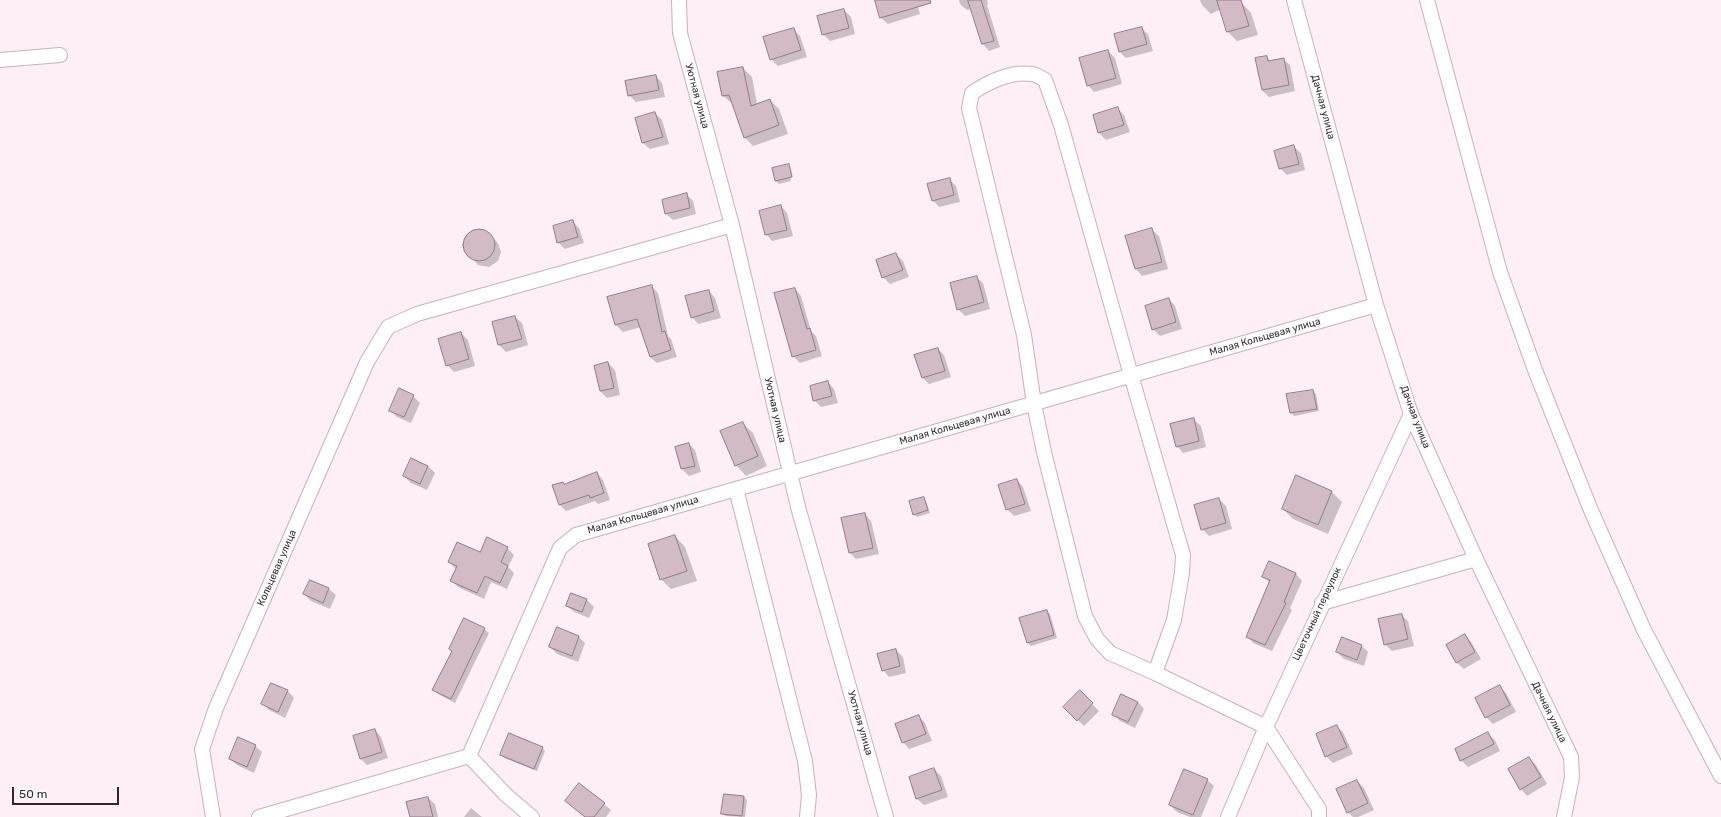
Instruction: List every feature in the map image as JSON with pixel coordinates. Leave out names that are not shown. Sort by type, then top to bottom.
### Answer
[{"type":"street","name":"Уютная улица","points":[[679,0],[680,33],[732,225],[798,507],[886,817]]},
{"type":"street","name":"Дачная улица","points":[[1294,0],[1376,305],[1411,414],[1476,559],[1571,757],[1572,777],[1564,817]]},
{"type":"street","points":[[1427,0],[1500,272],[1535,370],[1590,508],[1644,630],[1721,776]]},
{"type":"street","points":[[0,60],[60,55]]},
{"type":"street","points":[[1155,673],[1174,620],[1182,573],[1183,555],[1061,125],[1050,93],[1045,80],[1032,74],[1016,74],[986,84],[972,93],[969,108],[1024,335],[1034,404],[1044,452],[1085,616],[1097,639],[1110,653],[1155,673],[1266,727],[1319,809],[1319,817]]},
{"type":"street","name":"Кольцевая улица","points":[[213,817],[202,749],[216,708],[367,362],[388,327],[416,314],[732,225]]},
{"type":"street","name":"Малая Кольцевая улица","points":[[469,756],[560,548],[576,535],[790,472],[1034,404],[1376,305]]},
{"type":"street","name":"Цветочный переулок","points":[[1228,817],[1266,727],[1322,603],[1411,414]]},
{"type":"street","points":[[736,489],[805,761],[809,795],[807,817]]},
{"type":"street","points":[[1322,603],[1476,559]]},
{"type":"street","points":[[259,817],[469,756],[506,795],[532,817]]},
{"type":"building","points":[[875,0],[930,0],[931,3],[880,18]]},
{"type":"building","points":[[968,0],[981,0],[994,41],[982,44]]},
{"type":"building","points":[[1217,0],[1241,0],[1249,26],[1227,32]]},
{"type":"building","points":[[844,9],[849,28],[822,35],[817,16]]},
{"type":"building","points":[[1142,27],[1147,44],[1119,52],[1114,34]]},
{"type":"building","points":[[794,28],[801,50],[770,60],[763,37]]},
{"type":"building","points":[[1108,50],[1116,78],[1087,86],[1079,58]]},
{"type":"building","points":[[1267,56],[1268,61],[1284,58],[1289,85],[1262,90],[1255,58]]},
{"type":"building","points":[[743,67],[751,106],[770,99],[779,125],[744,138],[729,95],[722,96],[717,72]]},
{"type":"building","points":[[656,75],[659,90],[628,96],[625,81]]},
{"type":"building","points":[[1118,107],[1124,125],[1098,133],[1093,115]]},
{"type":"building","points":[[655,112],[663,137],[642,143],[635,118]]},
{"type":"building","points":[[1294,145],[1299,164],[1279,169],[1274,151]]},
{"type":"building","points":[[789,164],[792,177],[775,181],[772,168]]},
{"type":"building","points":[[950,178],[954,195],[932,201],[927,184]]},
{"type":"building","points":[[687,193],[690,208],[665,214],[662,200]]},
{"type":"building","points":[[781,205],[787,230],[765,235],[759,211]]},
{"type":"building","points":[[573,220],[578,237],[557,243],[553,226]]},
{"type":"building","points":[[1152,228],[1162,262],[1135,269],[1125,236]]},
{"type":"building","points":[[476,229],[482,229],[492,236],[495,245],[494,251],[488,258],[482,261],[476,261],[466,254],[463,248],[463,242],[470,232]]},
{"type":"building","points":[[896,253],[903,270],[882,278],[876,260]]},
{"type":"building","points":[[977,276],[984,302],[957,310],[950,283]]},
{"type":"building","points":[[652,285],[662,332],[665,331],[671,350],[650,357],[637,319],[615,325],[607,297]]},
{"type":"building","points":[[795,288],[807,329],[810,328],[816,350],[792,357],[774,293]]},
{"type":"building","points":[[709,290],[714,311],[691,318],[685,296]]},
{"type":"building","points":[[1169,298],[1176,322],[1152,330],[1145,306]]},
{"type":"building","points":[[515,316],[522,339],[498,345],[492,322]]},
{"type":"building","points":[[461,332],[469,359],[446,366],[438,339]]},
{"type":"building","points":[[938,348],[945,371],[922,378],[914,355]]},
{"type":"building","points":[[608,362],[614,388],[600,391],[594,366]]},
{"type":"building","points":[[828,381],[832,396],[813,401],[810,386]]},
{"type":"building","points":[[399,388],[414,395],[404,417],[389,411]]},
{"type":"building","points":[[1313,390],[1317,409],[1290,413],[1286,394]]},
{"type":"building","points":[[1194,418],[1199,441],[1176,447],[1170,424]]},
{"type":"building","points":[[743,422],[758,456],[735,466],[720,431]]},
{"type":"building","points":[[689,443],[695,466],[681,469],[675,447]]},
{"type":"building","points":[[411,458],[428,466],[420,484],[403,476]]},
{"type":"building","points":[[597,472],[604,493],[590,498],[589,495],[559,505],[552,485],[563,482],[564,484]]},
{"type":"building","points":[[1296,475],[1332,491],[1318,525],[1282,509]]},
{"type":"building","points":[[1017,479],[1025,504],[1006,510],[998,485]]},
{"type":"building","points":[[924,497],[928,510],[913,515],[909,501]]},
{"type":"building","points":[[1219,498],[1226,523],[1201,530],[1194,505]]},
{"type":"building","points":[[865,513],[873,548],[849,553],[841,518]]},
{"type":"building","points":[[675,535],[687,571],[660,580],[648,544]]},
{"type":"building","points":[[487,537],[508,547],[501,562],[508,566],[500,583],[485,576],[477,593],[450,581],[457,566],[448,562],[457,542],[480,552]]},
{"type":"building","points":[[1269,561],[1296,573],[1284,602],[1286,603],[1265,645],[1246,637],[1270,580],[1262,577]]},
{"type":"building","points":[[310,580],[329,588],[323,603],[303,594]]},
{"type":"building","points":[[571,593],[587,599],[582,612],[566,606]]},
{"type":"building","points":[[1047,610],[1054,635],[1027,643],[1019,618]]},
{"type":"building","points":[[1402,614],[1408,639],[1384,645],[1378,619]]},
{"type":"building","points":[[464,618],[485,628],[451,699],[432,690],[452,651],[449,649]]},
{"type":"building","points":[[557,627],[579,636],[572,656],[549,647]]},
{"type":"building","points":[[1465,634],[1475,652],[1456,663],[1446,645]]},
{"type":"building","points":[[1342,637],[1362,645],[1357,660],[1336,652]]},
{"type":"building","points":[[896,649],[900,666],[882,671],[877,654]]},
{"type":"building","points":[[271,683],[288,690],[278,712],[261,704]]},
{"type":"building","points":[[1500,685],[1510,705],[1485,718],[1475,698]]},
{"type":"building","points":[[1080,690],[1093,703],[1077,721],[1063,707]]},
{"type":"building","points":[[1121,694],[1138,702],[1128,722],[1112,715]]},
{"type":"building","points":[[919,715],[926,734],[902,743],[895,724]]},
{"type":"building","points":[[1337,725],[1347,747],[1325,757],[1316,734]]},
{"type":"building","points":[[375,729],[382,752],[360,759],[353,736]]},
{"type":"building","points":[[1488,732],[1494,744],[1460,761],[1455,749]]},
{"type":"building","points":[[509,733],[543,747],[534,769],[500,755]]},
{"type":"building","points":[[238,737],[256,745],[247,767],[229,759]]},
{"type":"building","points":[[1529,757],[1541,777],[1520,790],[1508,769]]},
{"type":"building","points":[[934,768],[942,790],[916,799],[909,777]]},
{"type":"building","points":[[1184,769],[1208,779],[1193,815],[1169,805]]},
{"type":"building","points":[[1357,780],[1368,803],[1347,813],[1336,789]]},
{"type":"building","points":[[579,783],[605,803],[594,817],[585,817],[565,801]]},
{"type":"building","points":[[724,794],[744,796],[742,816],[721,814]]},
{"type":"building","points":[[428,797],[433,817],[410,817],[406,802]]}]
